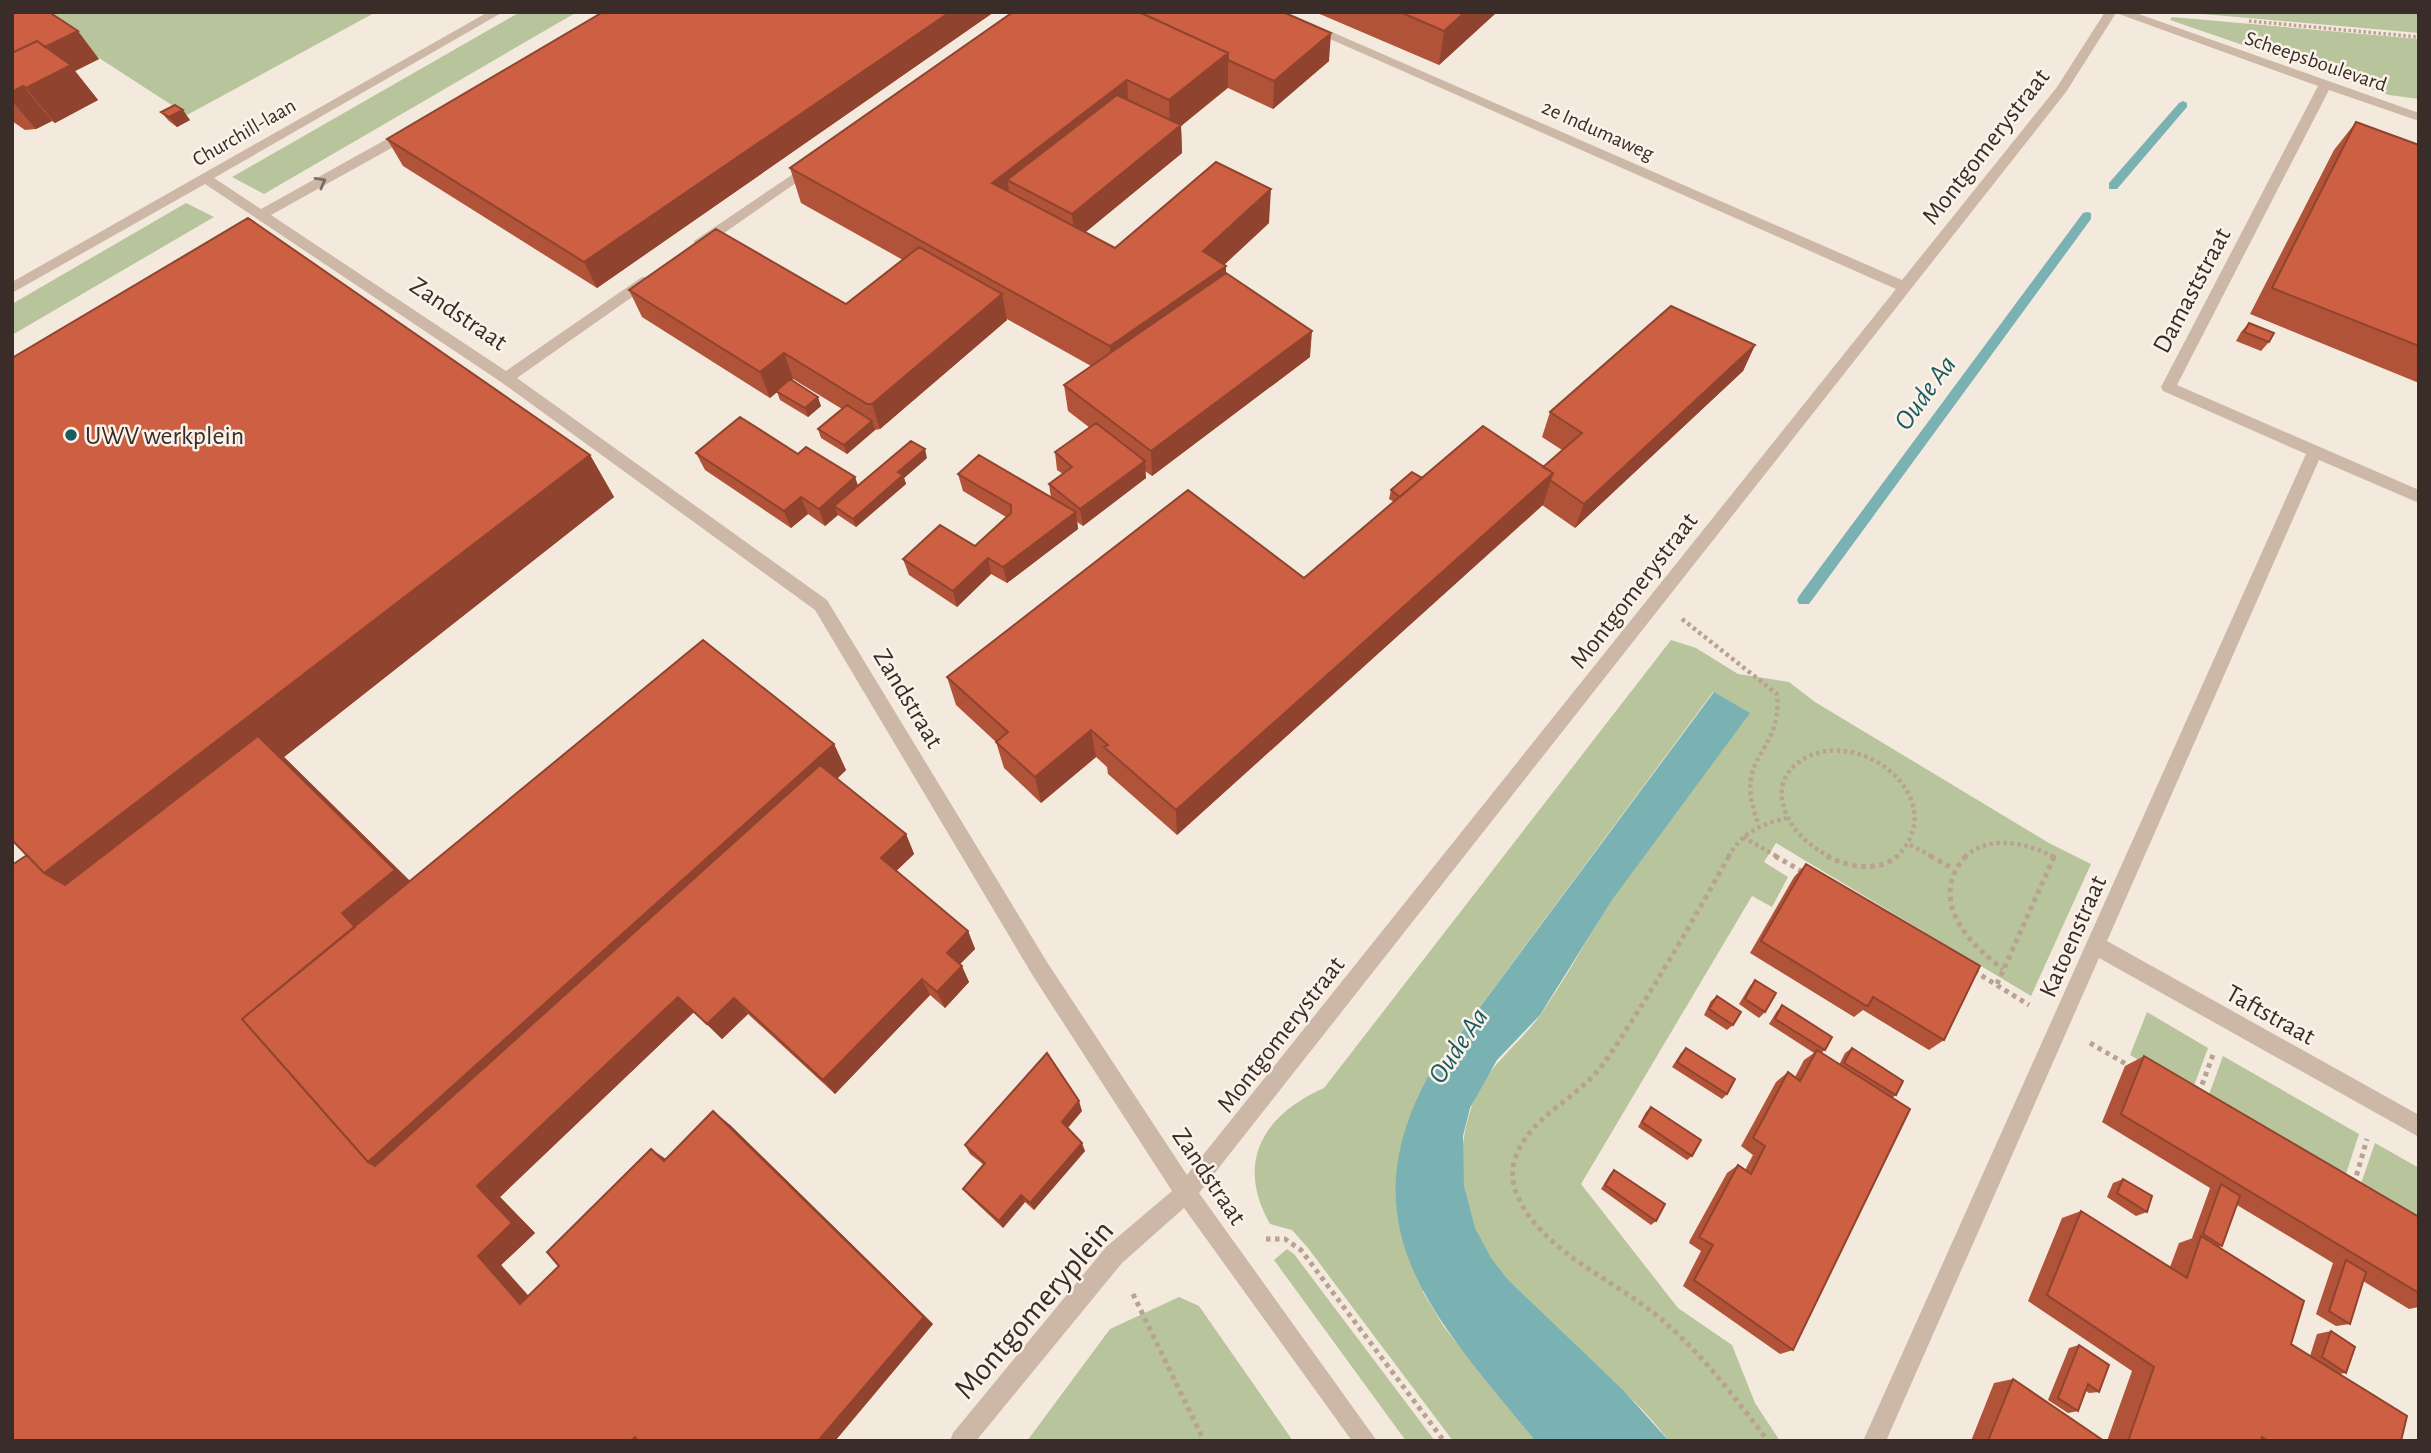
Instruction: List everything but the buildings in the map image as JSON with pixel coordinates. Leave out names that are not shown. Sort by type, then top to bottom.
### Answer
[{"type":"street","name":"Churchill-laan","points":[[12,288],[497,12]]},
{"type":"street","name":"2e Indumaweg","points":[[1275,12],[1905,287]]},
{"type":"street","name":"Montgomerystraat","points":[[1186,1193],[2062,89],[2111,12]]},
{"type":"street","name":"Scheepsboulevard","points":[[2121,12],[2419,117]]},
{"type":"street","name":"Damaststraat","points":[[2325,85],[2168,387],[2419,497]]},
{"type":"street","points":[[261,215],[415,129]]},
{"type":"street","points":[[689,251],[827,155]]},
{"type":"street","name":"Zandstraat","points":[[206,178],[506,378],[821,605],[1040,969],[1186,1193],[1366,1441]]},
{"type":"street","points":[[506,378],[655,274]]},
{"type":"street","name":"Katoenstraat","points":[[1874,1441],[2315,452]]},
{"type":"street","name":"Taftstraat","points":[[2097,946],[2419,1128]]},
{"type":"street","name":"Montgomeryplein","points":[[961,1441],[1114,1255],[1186,1193]]},
{"type":"path","points":[[2238,20],[2419,37]]},
{"type":"path","points":[[1657,599],[1777,694],[1780,719],[1750,776],[1749,800],[1759,825]]},
{"type":"path","points":[[1835,749],[1854,752],[1874,760],[1905,787],[1914,803],[1917,821],[1910,845],[1891,862],[1872,867],[1852,866],[1812,849],[1786,818],[1780,800],[1781,783],[1788,768],[1800,758],[1816,751],[1835,749]]},
{"type":"path","points":[[1768,1441],[1722,1380],[1664,1321],[1586,1267],[1537,1226],[1516,1193],[1513,1162],[1525,1135],[1553,1107],[1574,1094],[1600,1068],[1648,996],[1737,841],[1759,825],[1786,818]]},
{"type":"path","points":[[1743,837],[1805,873]]},
{"type":"path","points":[[1997,984],[2054,857],[2015,843],[1995,843],[1964,856],[1954,869],[1949,888],[1957,921],[1980,952],[2003,969]]},
{"type":"path","points":[[1910,845],[1954,869]]},
{"type":"path","points":[[1973,970],[2139,1072]]},
{"type":"path","points":[[2195,1104],[2226,1019]]},
{"type":"path","points":[[2350,1195],[2378,1104]]},
{"type":"path","points":[[1223,1245],[1279,1237],[1291,1240],[1444,1441]]},
{"type":"path","points":[[1114,1255],[1204,1441]]},
{"type":"green space","points":[[28,12],[376,12],[187,115]]},
{"type":"green space","points":[[520,12],[577,12],[264,194],[232,177]]},
{"type":"green space","points":[[2180,12],[2419,12],[2419,33]]},
{"type":"green space","points":[[2172,17],[2419,39],[2419,99],[2389,95],[2170,20]]},
{"type":"green space","points":[[186,203],[214,217],[12,335],[12,304]]},
{"type":"green space","points":[[1671,640],[1696,648],[1738,674],[1789,682],[1815,702],[2049,843],[2091,864],[2031,996],[1776,843],[1764,862],[1788,877],[1772,907],[1752,896],[1581,1184],[1678,1308],[1732,1345],[1755,1403],[1780,1441],[1669,1441],[1626,1394],[1532,1307],[1491,1259],[1481,1243],[1468,1207],[1462,1169],[1463,1149],[1470,1112],[1483,1082],[1541,1014],[1627,877],[1749,713],[1713,692],[1428,1077],[1423,1292],[1444,1327],[1535,1441],[1453,1441],[1308,1248],[1292,1230],[1270,1224],[1255,1180],[1256,1161],[1261,1143],[1271,1127],[1285,1112],[1324,1088]]},
{"type":"green space","points":[[2147,1012],[2208,1048],[2192,1091],[2130,1055]]},
{"type":"green space","points":[[2223,1056],[2359,1134],[2344,1180],[2207,1100]]},
{"type":"green space","points":[[2375,1143],[2419,1168],[2419,1224],[2359,1189]]},
{"type":"green space","points":[[1287,1249],[1294,1254],[1435,1441],[1406,1441],[1274,1260]]},
{"type":"green space","points":[[1179,1297],[1199,1306],[1293,1441],[1027,1441],[1110,1329]]},
{"type":"water","points":[[1714,692],[1750,713],[1612,900],[1540,1015],[1497,1060],[1470,1108],[1463,1136],[1464,1186],[1475,1228],[1491,1258],[1508,1280],[1624,1391],[1669,1441],[1535,1441],[1467,1357],[1438,1316],[1415,1274],[1400,1230],[1396,1183],[1404,1133],[1428,1077]]},
{"type":"waterway","name":"Oude Aa","points":[[2113,186],[2183,105]]},
{"type":"waterway","name":"Oude Aa","points":[[1804,600],[2087,216]]},
{"type":"place","name":"UWV werkplein","points":[[71,435]]}]
